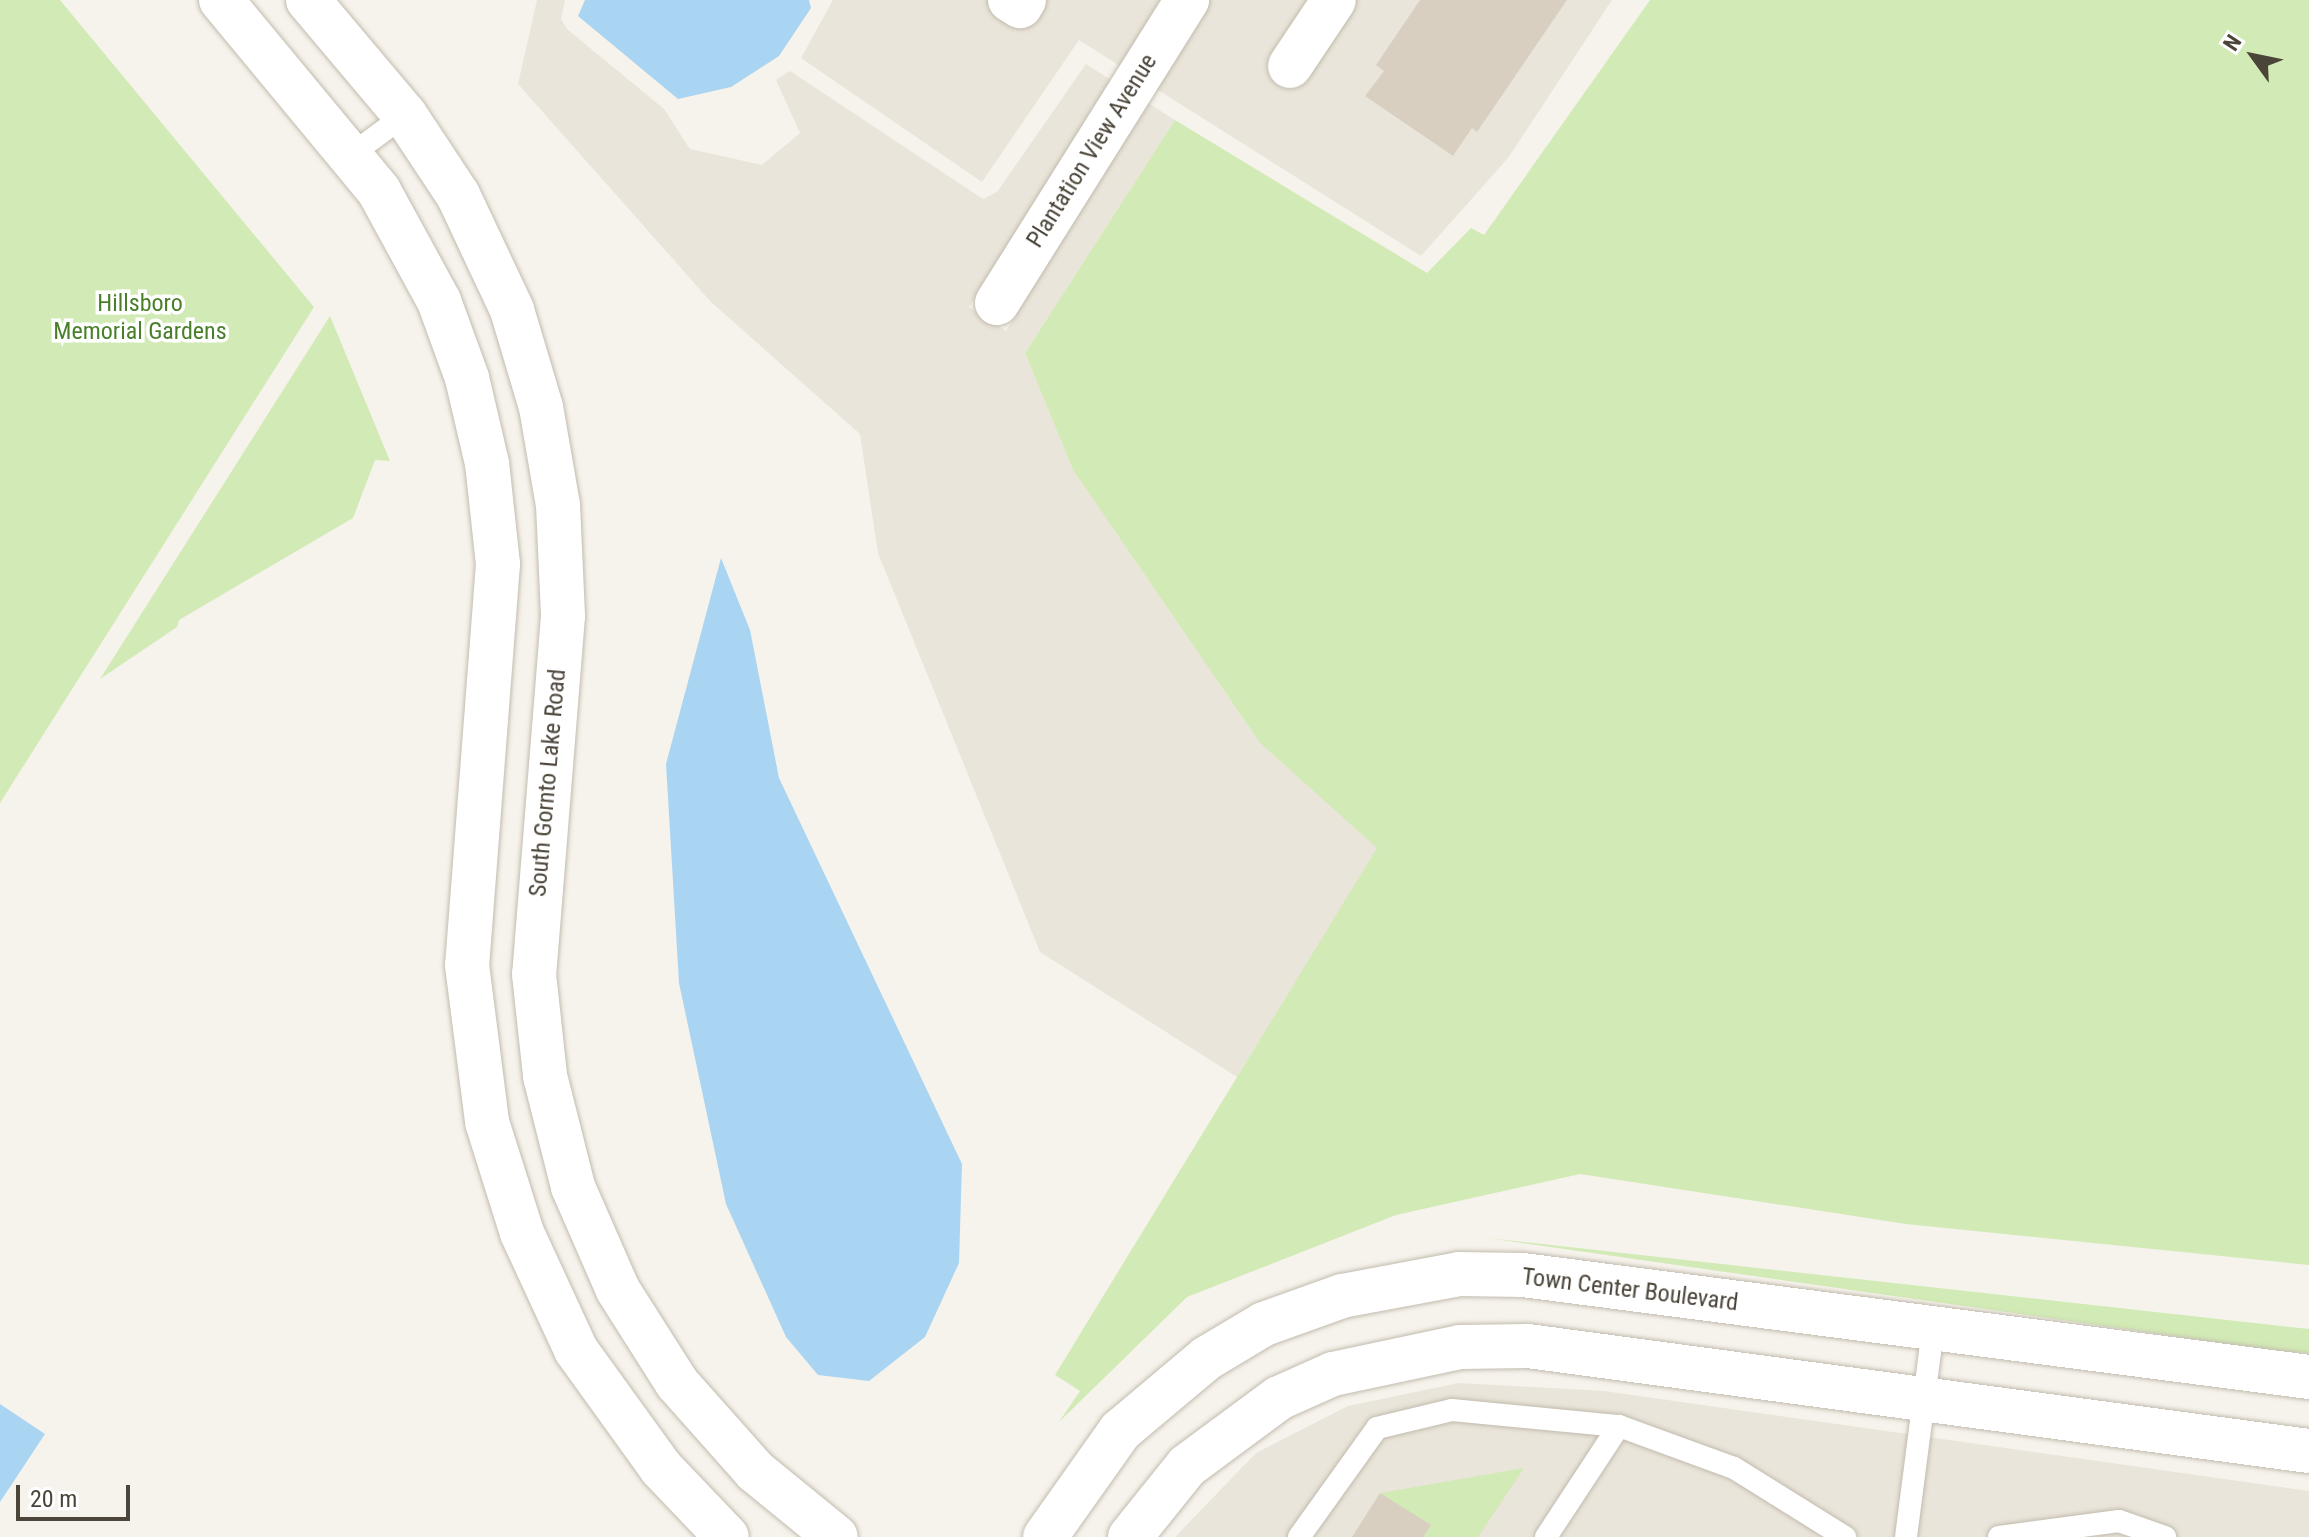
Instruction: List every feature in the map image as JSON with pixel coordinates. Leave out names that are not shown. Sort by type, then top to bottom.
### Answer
[{"type":"street","points":[[221,0],[352,154],[403,230],[439,301],[467,378],[494,512],[496,631],[467,965],[477,1072],[498,1166],[576,1350],[661,1468],[727,1537]]},
{"type":"street","name":"South Gornto Lake Road","points":[[308,0],[405,115],[458,195],[512,310],[552,459],[563,616],[534,974],[545,1076],[569,1173],[618,1290],[677,1383],[755,1471],[836,1537]]},
{"type":"street","points":[[1010,0],[1020,6],[1024,0]]},
{"type":"street","name":"Plantation View Avenue","points":[[997,303],[1187,0]]},
{"type":"street","points":[[1290,66],[1334,0]]},
{"type":"street","name":"Town Center Boulevard","points":[[1045,1537],[1120,1431],[1207,1358],[1264,1324],[1403,1281],[1523,1275],[2309,1377]]},
{"type":"street","points":[[1130,1537],[1187,1466],[1230,1431],[1319,1380],[1395,1357],[1528,1346],[2309,1451]]},
{"type":"lane","points":[[352,154],[405,115]]},
{"type":"lane","points":[[1906,1537],[1933,1328]]},
{"type":"lane","points":[[1299,1537],[1377,1428],[1452,1410],[1619,1426],[1734,1468],[1845,1537]]},
{"type":"lane","points":[[1546,1537],[1619,1426]]},
{"type":"lane","points":[[1999,1537],[2119,1521],[2165,1537]]},
{"type":"shaded area","points":[[537,0],[565,0],[561,19],[567,29],[664,109],[690,149],[762,165],[800,133],[776,80],[790,71],[983,199],[997,192],[1086,64],[1111,80],[969,307],[1006,331],[1148,103],[1175,120],[1025,353],[1073,470],[1260,743],[1378,848],[1237,1077],[1040,952],[878,553],[860,434],[711,302],[518,84]]},
{"type":"shaded area","points":[[833,0],[1612,0],[1508,158],[1421,256],[1079,40],[982,182],[801,58]]},
{"type":"shaded area","points":[[1459,1383],[1604,1391],[2309,1491],[2309,1537],[1175,1537],[1256,1453],[1348,1406]]},
{"type":"green space","name":"Hillsboro Memorial Gardens","points":[[0,0],[60,0],[314,307],[0,803]]},
{"type":"green space","points":[[1650,0],[2309,0],[2309,1265],[1906,1224],[1580,1174],[1396,1215],[1187,1297],[1059,1422],[1080,1391],[1055,1375],[1377,848],[1260,743],[1073,470],[1025,353],[1175,120],[1427,273],[1471,228],[1484,235]]},
{"type":"green space","points":[[330,316],[390,461],[375,460],[353,518],[179,620],[177,627],[100,679]]},
{"type":"green space","points":[[1487,1238],[2309,1329],[2309,1353],[2279,1351]]},
{"type":"green space","points":[[1524,1468],[1478,1537],[1423,1537],[1430,1526],[1380,1493]]},
{"type":"water","points":[[585,0],[809,0],[811,8],[779,56],[731,87],[678,99],[578,16]]},
{"type":"water","points":[[721,558],[750,630],[779,778],[962,1164],[959,1263],[925,1337],[869,1381],[818,1375],[786,1337],[726,1204],[679,983],[666,764]]},
{"type":"water","points":[[0,1404],[45,1434],[0,1502]]},
{"type":"building","points":[[1420,0],[1567,0],[1477,132],[1472,128],[1453,156],[1365,96],[1384,71],[1376,65]]},
{"type":"building","points":[[1380,1493],[1431,1525],[1423,1537],[1352,1537]]}]
